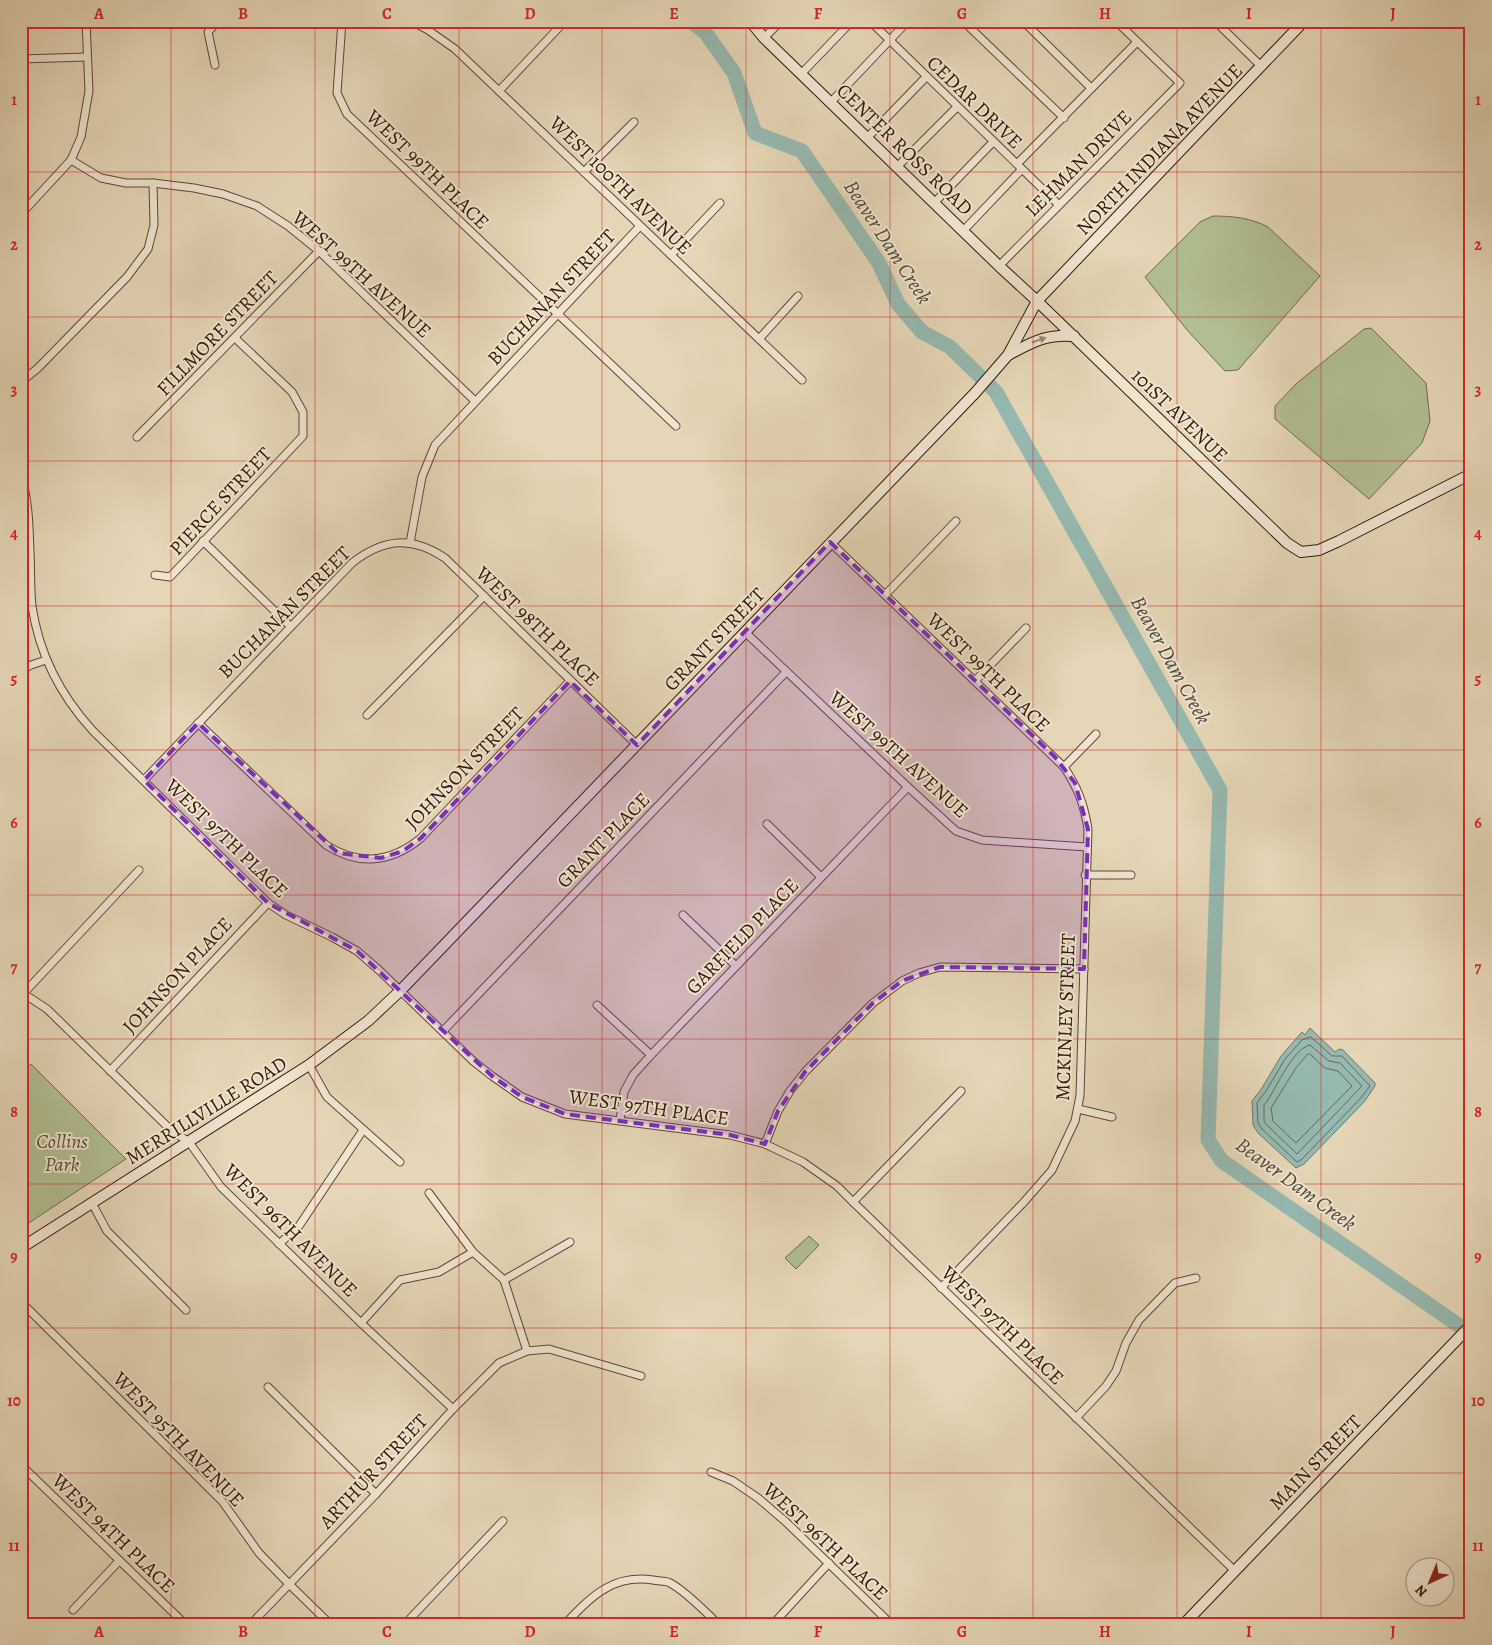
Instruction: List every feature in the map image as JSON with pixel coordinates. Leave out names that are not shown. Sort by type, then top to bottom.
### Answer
[{"type":"street","points":[[21,214],[71,160],[81,136],[89,91],[86,21]]},
{"type":"street","points":[[215,65],[208,32],[218,21]]},
{"type":"street","name":"WEST 99TH PLACE","points":[[342,21],[337,93],[347,114],[676,426]]},
{"type":"street","name":"WEST 100TH AVENUE","points":[[411,21],[444,41],[499,91],[802,380]]},
{"type":"street","points":[[499,91],[565,21]]},
{"type":"street","name":"CENTER ROSS ROAD","points":[[750,21],[764,38],[1037,301]]},
{"type":"street","points":[[764,38],[781,21]]},
{"type":"street","points":[[802,73],[852,21]]},
{"type":"street","name":"CEDAR DRIVE","points":[[870,21],[1059,205]]},
{"type":"street","points":[[831,102],[908,21]]},
{"type":"street","points":[[963,21],[1064,118]]},
{"type":"street","points":[[1022,21],[1092,88]]},
{"type":"street","points":[[963,231],[1064,118],[1137,42],[1116,21]]},
{"type":"street","points":[[1215,21],[1262,67]]},
{"type":"street","name":"NORTH INDIANA AVENUE","points":[[1037,301],[1304,21]]},
{"type":"street","name":"LEHMAN DRIVE","points":[[999,266],[1180,83],[1137,42]]},
{"type":"street","points":[[21,59],[88,57]]},
{"type":"street","points":[[868,137],[926,77]]},
{"type":"street","points":[[897,167],[957,107]]},
{"type":"street","points":[[584,172],[634,122]]},
{"type":"street","points":[[934,202],[993,142]]},
{"type":"street","name":"WEST 99TH AVENUE","points":[[71,160],[101,178],[126,183],[153,183],[223,194],[257,206],[288,226],[319,251],[475,401]]},
{"type":"street","points":[[21,382],[38,368],[127,278],[148,249],[154,225],[153,183]]},
{"type":"street","points":[[671,255],[720,203]]},
{"type":"street","name":"BUCHANAN STREET","points":[[144,780],[352,563],[365,553],[383,545],[410,543],[422,477],[435,445],[640,226]]},
{"type":"street","name":"FILLMORE STREET","points":[[137,437],[319,251]]},
{"type":"street","points":[[759,339],[798,296]]},
{"type":"street","name":"101ST AVENUE","points":[[1037,301],[1287,543],[1301,552],[1319,550],[1339,541],[1471,474]]},
{"type":"street","name":"GRANT STREET","points":[[401,990],[975,393],[1008,355],[1037,301]]},
{"type":"street","points":[[1008,355],[1037,340],[1056,335],[1074,336]]},
{"type":"street","name":"PIERCE STREET","points":[[155,575],[170,577],[303,436],[303,412],[292,392],[235,338]]},
{"type":"street","name":"WEST 97TH PLACE","points":[[21,476],[28,518],[32,604],[46,660],[65,697],[78,715],[268,903],[286,916],[332,937],[357,951],[492,1076],[522,1097],[565,1114],[730,1134],[765,1144],[803,1162],[836,1186],[853,1202],[1235,1571]]},
{"type":"street","points":[[885,595],[956,521]]},
{"type":"street","points":[[203,541],[290,626]]},
{"type":"street","name":"WEST 99TH PLACE","points":[[830,542],[1064,767],[1075,783],[1085,807],[1088,829],[1087,847]]},
{"type":"street","name":"WEST 98TH PLACE","points":[[410,543],[432,549],[446,558],[636,745]]},
{"type":"street","points":[[21,557],[30,557]]},
{"type":"street","points":[[367,715],[484,596]]},
{"type":"street","points":[[975,681],[1026,628]]},
{"type":"street","name":"WEST 99TH AVENUE","points":[[745,632],[908,788],[956,831],[982,840],[1087,847]]},
{"type":"street","points":[[21,671],[46,660]]},
{"type":"street","name":"GRANT PLACE","points":[[443,1031],[786,672]]},
{"type":"street","name":"JOHNSON STREET","points":[[198,722],[326,845],[338,853],[352,858],[370,859],[403,851],[420,838],[570,681]]},
{"type":"street","points":[[1064,767],[1096,734]]},
{"type":"street","name":"GARFIELD PLACE","points":[[620,1120],[624,1092],[650,1054],[908,788]]},
{"type":"street","points":[[767,824],[821,877]]},
{"type":"street","name":"MCKINLEY STREET","points":[[941,1288],[1024,1202],[1052,1170],[1075,1121],[1078,1109],[1087,847]]},
{"type":"street","points":[[22,994],[139,870]]},
{"type":"street","points":[[1085,875],[1131,875]]},
{"type":"street","name":"JOHNSON PLACE","points":[[110,1070],[268,903]]},
{"type":"street","points":[[683,915],[736,966]]},
{"type":"street","points":[[765,1144],[778,1111],[790,1091],[805,1072],[872,1003],[902,981],[919,973],[940,967],[1084,969]]},
{"type":"street","name":"MERRILLVILLE ROAD","points":[[21,1248],[309,1065],[368,1022],[401,990]]},
{"type":"street","name":"WEST 96TH AVENUE","points":[[22,994],[47,1009],[172,1131],[189,1142],[221,1187],[453,1409]]},
{"type":"street","points":[[597,1005],[650,1054]]},
{"type":"street","points":[[309,1065],[327,1097],[400,1162]]},
{"type":"street","points":[[853,1202],[961,1090]]},
{"type":"street","points":[[1078,1109],[1112,1116]]},
{"type":"street","points":[[280,1244],[298,1226],[362,1130]]},
{"type":"street","points":[[429,1193],[473,1252],[504,1280],[527,1351],[549,1350],[641,1376]]},
{"type":"street","points":[[92,1204],[107,1231],[186,1310]]},
{"type":"street","points":[[504,1280],[570,1242]]},
{"type":"street","points":[[361,1323],[400,1280],[439,1272],[473,1252]]},
{"type":"street","points":[[1076,1418],[1106,1386],[1116,1370],[1126,1343],[1139,1320],[1175,1284],[1196,1278]]},
{"type":"street","name":"WEST 95TH AVENUE","points":[[21,1302],[222,1501],[259,1553],[330,1624]]},
{"type":"street","name":"MAIN STREET","points":[[1184,1624],[1471,1324]]},
{"type":"street","name":"ARTHUR STREET","points":[[251,1624],[376,1494],[453,1409],[499,1364],[527,1351]]},
{"type":"street","points":[[268,1387],[376,1494]]},
{"type":"street","name":"WEST 94TH PLACE","points":[[22,1466],[185,1624]]},
{"type":"street","name":"WEST 96TH PLACE","points":[[710,1472],[733,1481],[758,1498],[829,1563],[891,1624]]},
{"type":"street","points":[[405,1624],[503,1521]]},
{"type":"street","points":[[73,1610],[119,1561]]},
{"type":"street","points":[[773,1624],[829,1563]]},
{"type":"street","points":[[566,1624],[596,1593],[609,1585],[625,1580],[644,1579],[668,1582],[695,1602],[718,1624]]},
{"type":"highlighted area","points":[[830,542],[1055,757],[1075,783],[1088,829],[1084,969],[940,967],[902,981],[873,1003],[805,1072],[778,1111],[765,1144],[730,1135],[565,1114],[522,1097],[492,1076],[357,951],[268,903],[144,780],[198,723],[338,853],[381,858],[403,851],[421,838],[570,681],[637,745]]},
{"type":"green space","points":[[1213,216],[1242,218],[1268,227],[1320,276],[1238,370],[1225,371],[1187,330],[1145,277],[1200,222]]},
{"type":"green space","points":[[1371,328],[1426,383],[1430,421],[1422,443],[1369,499],[1275,419],[1275,406],[1297,383],[1364,329]]},
{"type":"green space","name":"Collins Park","points":[[31,1064],[126,1159],[21,1228],[21,1074]]},
{"type":"green space","points":[[809,1236],[819,1245],[796,1269],[785,1258]]},
{"type":"water","points":[[1310,1028],[1335,1052],[1340,1049],[1343,1050],[1375,1083],[1375,1086],[1364,1102],[1304,1164],[1296,1168],[1258,1133],[1253,1125],[1252,1101],[1281,1056],[1302,1032],[1305,1035]]},
{"type":"waterway","name":"Beaver Dam Creek","points":[[691,21],[705,32],[734,73],[755,133],[802,151],[879,263],[898,304],[922,332],[950,347],[996,392],[1220,790],[1208,1140],[1222,1161],[1471,1334]]}]
